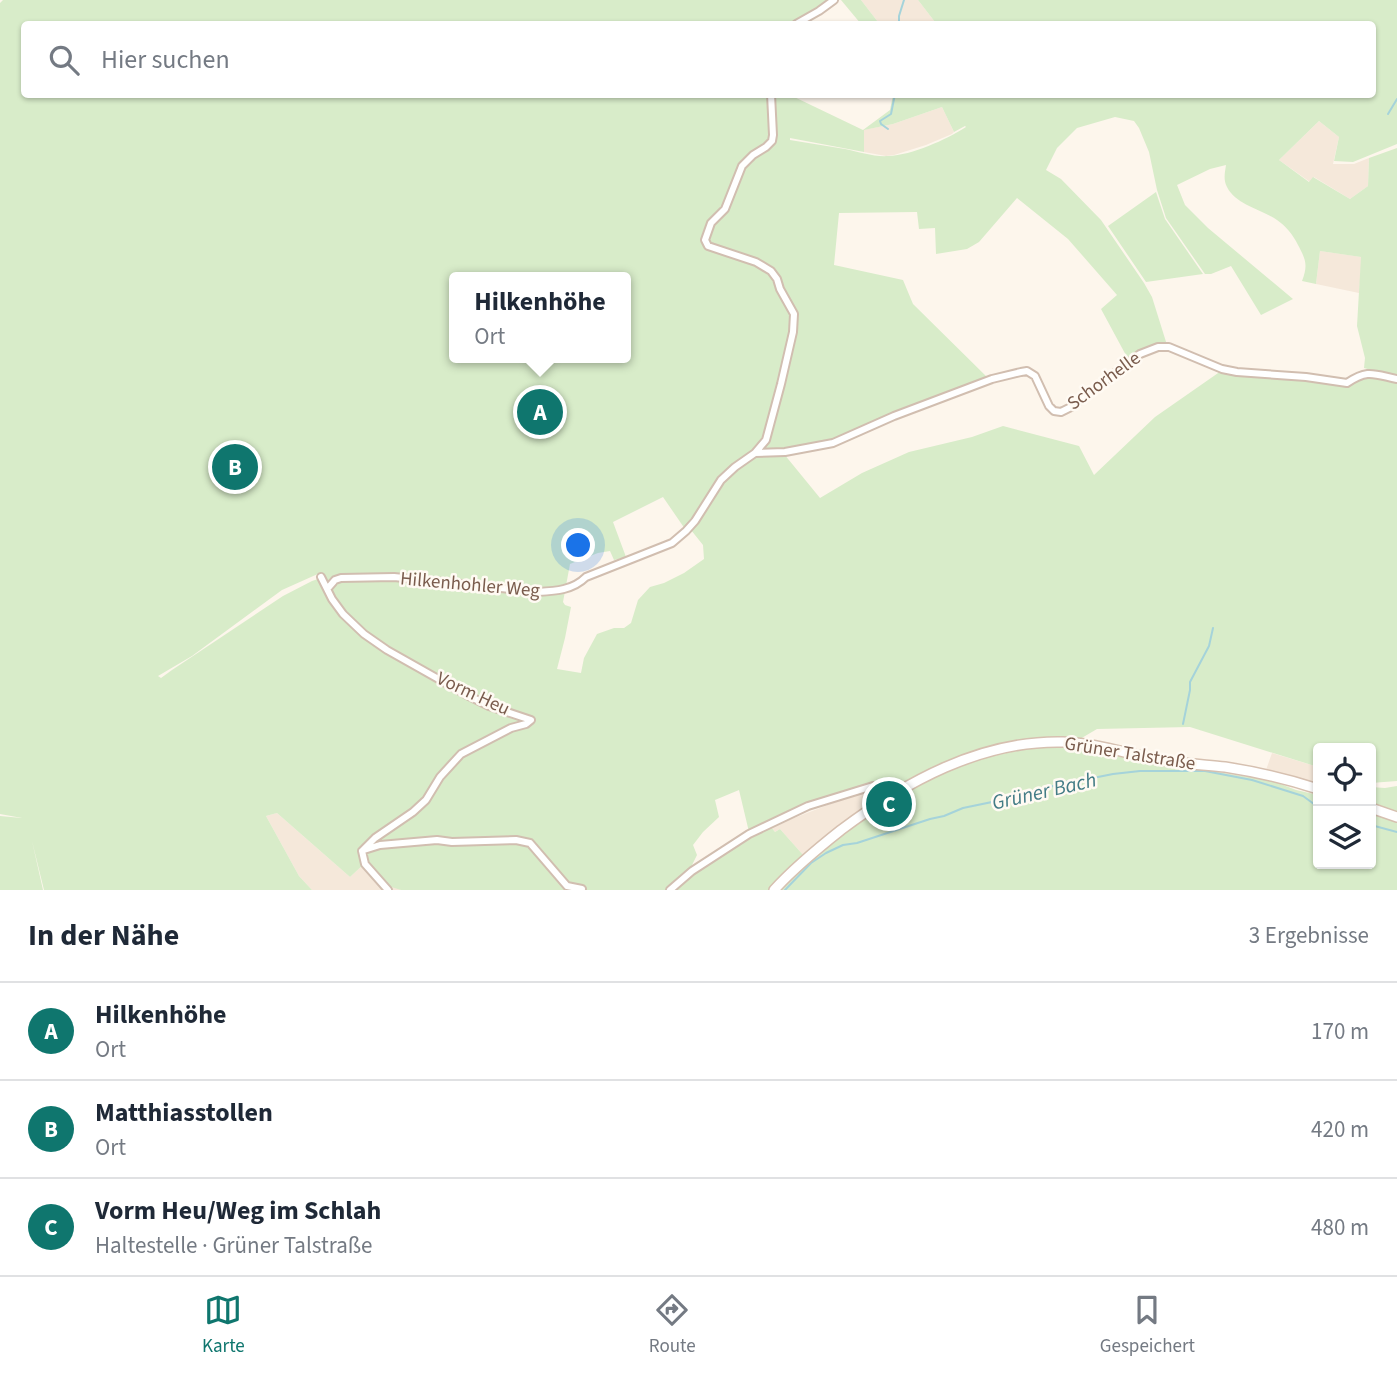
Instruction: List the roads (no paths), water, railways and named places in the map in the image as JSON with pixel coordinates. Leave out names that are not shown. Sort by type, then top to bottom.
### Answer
[{"type":"main road","name":"Grüner Talstraße","points":[[774,890],[823,844],[889,797],[921,779],[971,758],[1015,747],[1061,742],[1101,746],[1171,762],[1259,773],[1313,788]]},
{"type":"main road","points":[[1376,810],[1397,817]]},
{"type":"street","points":[[801,21],[834,0]]},
{"type":"street","name":"Hilkenhohler Weg","points":[[328,588],[341,578],[394,577],[538,592],[558,591],[672,543],[686,531],[722,480],[755,453],[766,440],[793,332],[794,314],[771,271],[756,262],[708,246],[705,240],[711,223],[725,209],[742,166],[772,141],[771,98]]},
{"type":"street","name":"Schorhelle","points":[[755,453],[794,451],[833,443],[894,416],[992,379],[1027,371],[1035,376],[1049,406],[1060,412],[1071,407],[1140,354],[1158,346],[1237,372],[1347,383],[1366,373],[1397,379]]},
{"type":"street","name":"Vorm Heu","points":[[321,577],[332,599],[344,614],[364,634],[387,650],[489,706],[531,720],[461,754],[440,777],[426,800],[362,851]]},
{"type":"street","points":[[670,890],[692,871],[736,842],[808,806],[873,786],[877,786],[889,797]]},
{"type":"street","points":[[388,890],[365,864],[362,851],[380,845],[516,840],[530,843],[567,886],[581,890]]},
{"type":"waterway","points":[[899,21],[904,0]]},
{"type":"waterway","points":[[888,129],[880,121],[891,114],[894,98]]},
{"type":"waterway","points":[[1388,114],[1397,99]]},
{"type":"waterway","points":[[1183,724],[1190,682],[1209,646],[1213,628]]},
{"type":"waterway","name":"Grüner Bach","points":[[785,890],[811,863],[843,845],[857,843],[963,808],[1021,796],[1069,781],[1113,774],[1140,771],[1205,771],[1252,780],[1303,796],[1317,806]]},
{"type":"waterway","name":"Grüner Bach","points":[[1376,826],[1397,832]]},
{"type":"place","name":"Hilkenhöhe","points":[[540,412]]},
{"type":"place","name":"Matthiasstollen","points":[[235,467]]},
{"type":"place","name":"Vorm Heu/Weg im Schlah","points":[[889,804]]}]
